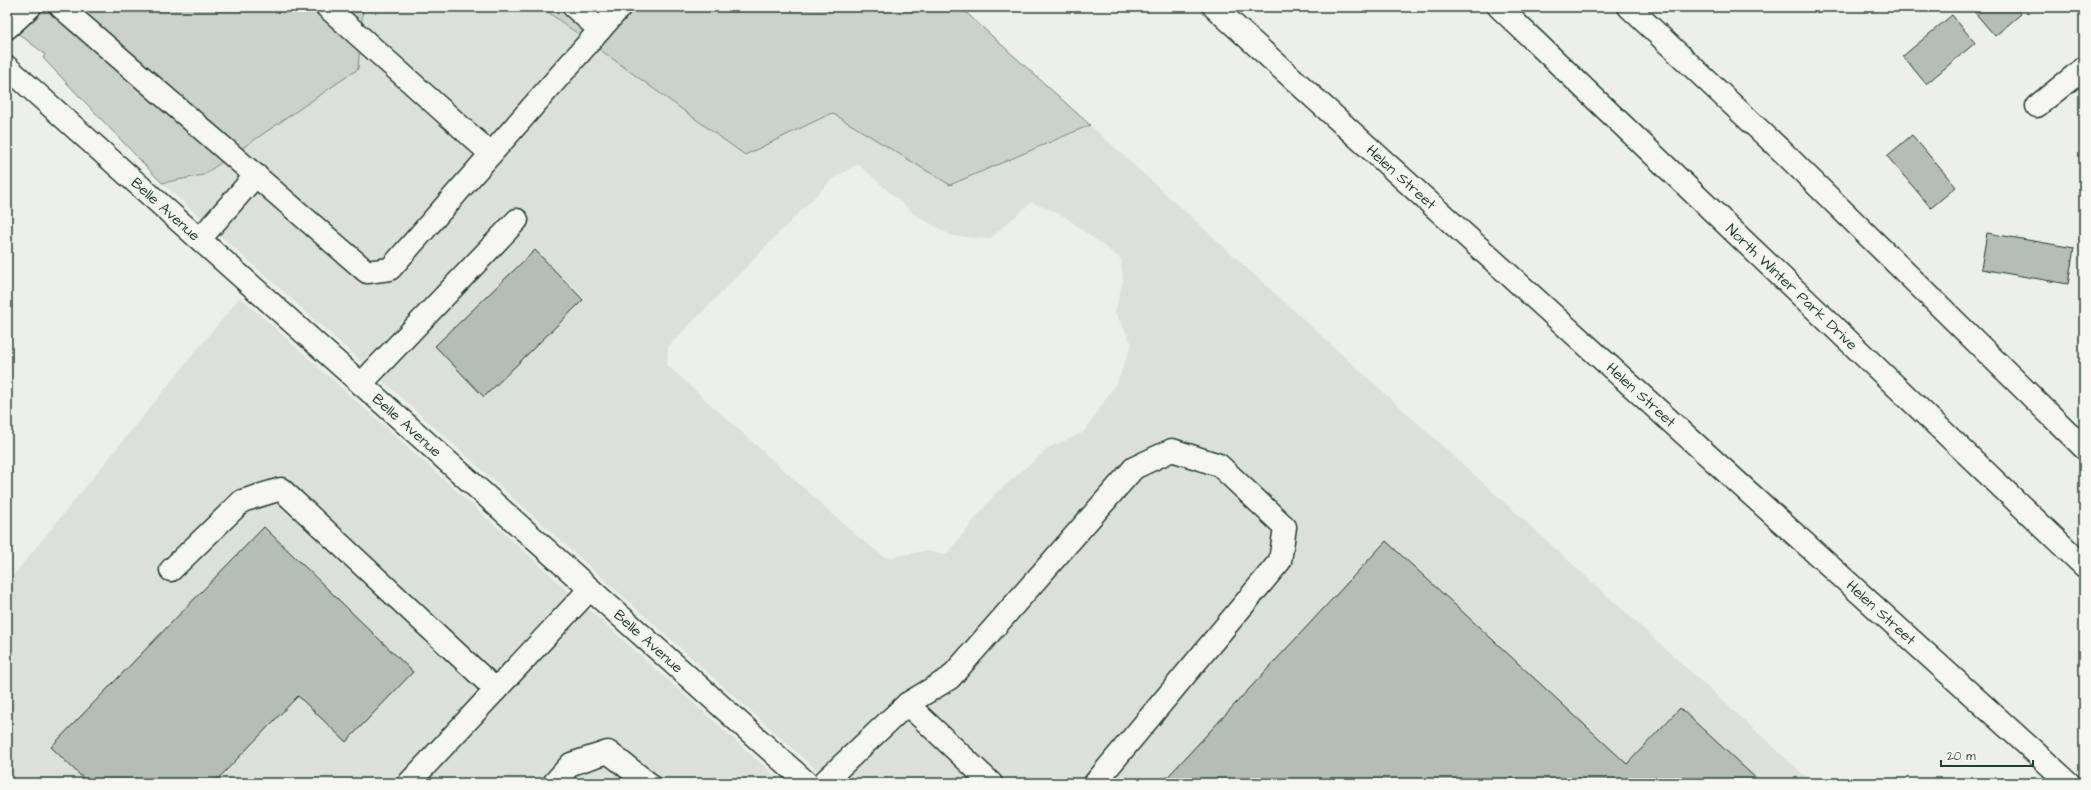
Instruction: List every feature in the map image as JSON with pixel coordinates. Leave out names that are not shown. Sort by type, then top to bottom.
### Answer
[{"type":"street","points":[[7,28],[30,7]]},
{"type":"street","points":[[61,7],[367,272],[390,269],[620,7]]},
{"type":"street","points":[[327,7],[491,154]]},
{"type":"street","points":[[574,7],[600,30]]},
{"type":"street","name":"Helen Street","points":[[1214,7],[2069,783]]},
{"type":"street","name":"North Winter Park Drive","points":[[1499,7],[2084,566]]},
{"type":"street","points":[[1629,7],[1786,155],[2084,448]]},
{"type":"street","name":"Belle Avenue","points":[[7,67],[807,783]]},
{"type":"street","points":[[2037,106],[2084,68]]},
{"type":"street","points":[[200,239],[256,175]]},
{"type":"street","points":[[361,384],[517,220]]},
{"type":"street","points":[[823,783],[907,704],[950,678],[1134,468],[1172,450],[1219,465],[1285,527],[1280,561],[1095,783]]},
{"type":"street","points":[[171,570],[242,501],[281,489],[496,690]]},
{"type":"street","points":[[409,783],[590,589]]},
{"type":"street","points":[[907,704],[991,783]]},
{"type":"street","points":[[554,783],[571,764],[608,752],[648,783]]},
{"type":"shaded area","points":[[7,7],[363,7],[358,69],[203,175],[162,183],[43,58],[45,54],[7,25]]},
{"type":"shaded area","points":[[363,7],[541,7],[745,154],[832,113],[950,185],[1090,125],[1813,783],[831,783],[162,183],[203,175],[358,69]],"holes":[[[858,164],[914,214],[952,236],[989,239],[1032,202],[1064,216],[1121,259],[1123,281],[1115,312],[1132,344],[1118,380],[1084,432],[1050,447],[995,494],[947,554],[924,551],[886,558],[857,536],[667,365],[668,347],[831,180]]]},
{"type":"shaded area","points":[[541,7],[960,7],[1090,125],[950,185],[832,113],[745,155]]},
{"type":"shaded area","points":[[240,297],[783,783],[7,783],[7,583]]},
{"type":"building","points":[[2015,7],[2021,14],[1995,36],[1971,8]]},
{"type":"building","points":[[1952,15],[1975,43],[1926,84],[1903,56]]},
{"type":"building","points":[[1912,135],[1956,187],[1931,208],[1887,156]]},
{"type":"building","points":[[1987,233],[2074,248],[2068,284],[1981,269]]},
{"type":"building","points":[[535,250],[583,300],[484,397],[435,346]]},
{"type":"building","points":[[264,527],[413,672],[346,742],[298,696],[214,783],[88,783],[51,747]]},
{"type":"building","points":[[1386,541],[1627,764],[1680,708],[1761,783],[1162,783]]}]
